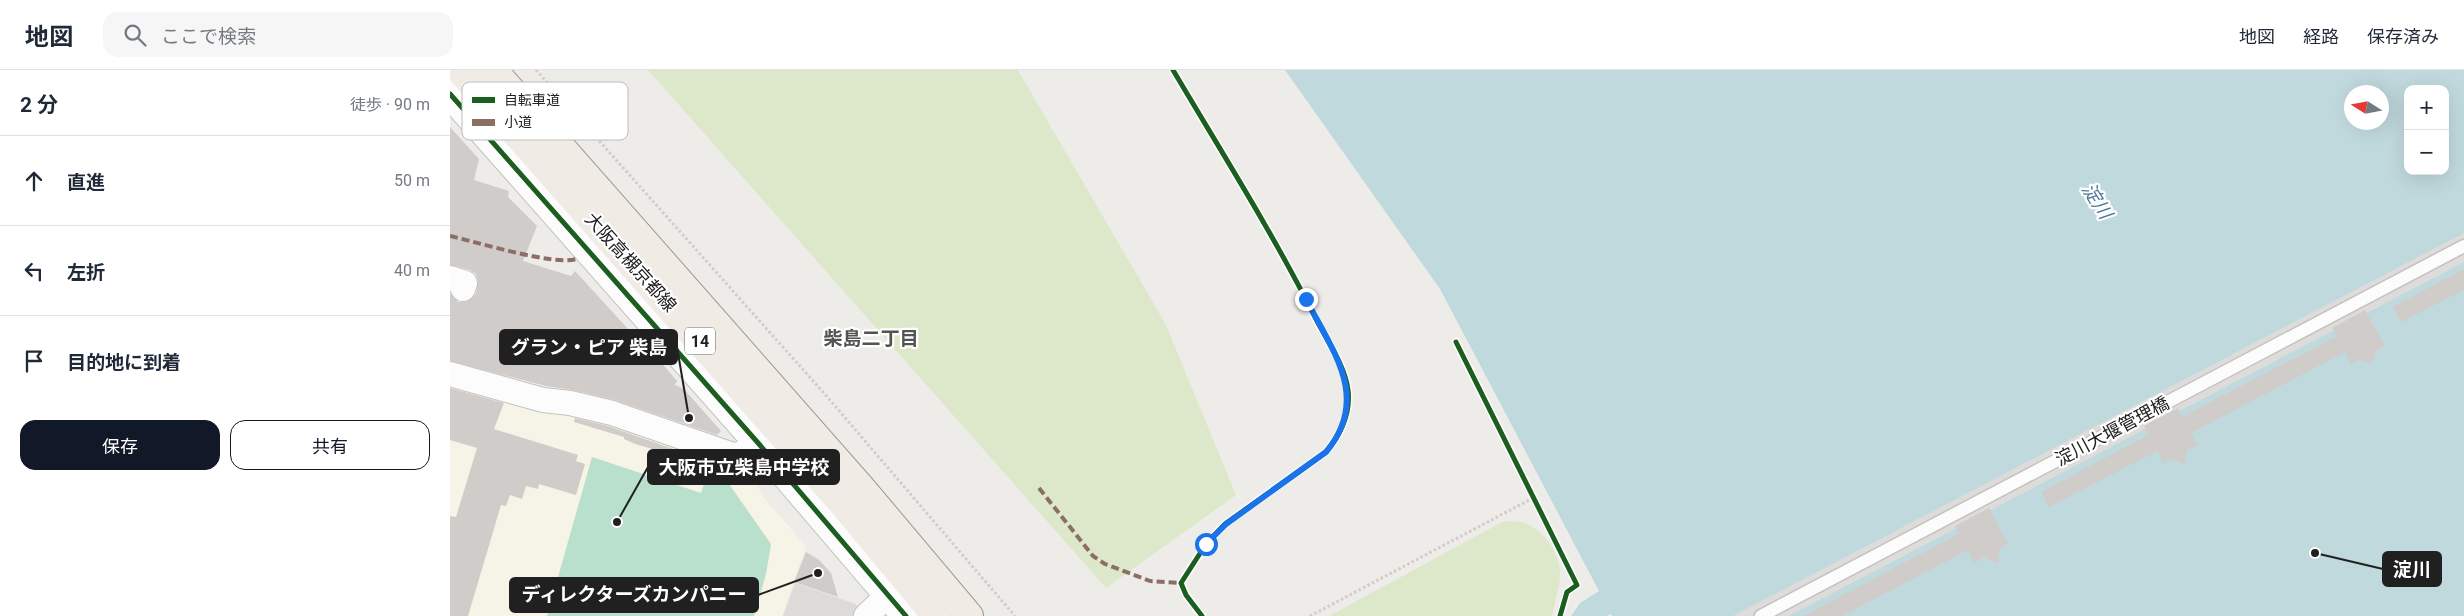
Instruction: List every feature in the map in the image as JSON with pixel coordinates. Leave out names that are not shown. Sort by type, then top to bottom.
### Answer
[{"type":"main road","name":"大阪高槻京都線","points":[[460,70],[471,82]]},
{"type":"main road","name":"大阪高槻京都線","points":[[493,70],[504,82]]},
{"type":"main road","name":"大阪高槻京都線","points":[[522,140],[837,497],[936,616]]},
{"type":"main road","name":"大阪高槻京都線","points":[[555,140],[862,488],[969,616]]},
{"type":"street","points":[[484,140],[759,444],[906,616]]},
{"type":"street","points":[[450,374],[543,400],[570,403],[612,413],[736,456],[759,444]]},
{"type":"street","points":[[866,616],[888,595]]},
{"type":"lane","name":"淀川大堰管理橋","points":[[1761,616],[2464,246]]},
{"type":"path","points":[[536,70],[547,82]]},
{"type":"path","points":[[598,140],[823,392],[1014,616]]},
{"type":"path","points":[[1528,489],[1537,506]]},
{"type":"path","points":[[1310,616],[1532,498]]},
{"type":"shaded area","points":[[450,381],[564,414],[571,410],[746,464],[763,497],[806,546],[782,616],[450,616]]},
{"type":"shaded area","points":[[795,583],[856,604],[860,611],[859,616],[783,616]]},
{"type":"green space","points":[[648,70],[1018,70],[1166,325],[1236,495],[1106,588]]},
{"type":"green space","points":[[592,457],[701,493],[707,476],[729,484],[771,544],[766,574],[754,616],[547,616]]},
{"type":"green space","points":[[1502,522],[1519,522],[1536,529],[1550,543],[1555,552],[1560,576],[1552,616],[1329,616]]},
{"type":"water","points":[[1285,70],[2464,70],[2464,616],[1612,616],[1611,614],[1607,616],[1571,616],[1580,603],[1599,591],[1440,289]]},
{"type":"pier","points":[[2464,233],[2464,262],[1789,616],[1733,616]]},
{"type":"building","points":[[450,127],[479,159],[474,180],[509,191],[508,197],[537,226],[523,261],[571,276],[575,271],[640,342],[632,350],[659,360],[677,381],[675,385],[684,389],[721,431],[717,435],[615,400],[546,386],[450,361],[450,293],[458,302],[466,302],[476,294],[478,281],[476,274],[470,270],[450,265]]},
{"type":"building","points":[[2464,269],[2464,290],[2401,322],[2393,307]]},
{"type":"building","points":[[2365,310],[2385,346],[2376,351],[2372,364],[2360,360],[2351,364],[2345,352],[2191,433],[2197,445],[2187,450],[2184,464],[2171,459],[2163,463],[2157,451],[2049,507],[2041,492],[2148,435],[2144,426],[2178,408],[2182,417],[2337,336],[2332,328]]},
{"type":"building","points":[[450,388],[504,403],[494,429],[578,455],[576,461],[585,464],[576,495],[539,484],[538,489],[526,486],[522,499],[510,495],[506,506],[501,505],[468,616],[450,616],[450,516],[456,517],[477,448],[450,440]]},
{"type":"building","points":[[575,418],[608,426],[710,462],[703,485],[660,472],[666,453],[635,444],[624,439],[624,437],[574,422]]},
{"type":"building","points":[[1989,508],[2008,544],[2000,549],[1998,564],[1984,557],[1974,563],[1968,550],[1842,616],[1803,616],[1959,534],[1955,526]]},
{"type":"building","points":[[806,552],[819,560],[831,573],[838,597],[794,582]]},
{"type":"marked path","points":[[450,236],[534,256],[551,259],[576,259]]},
{"type":"marked path","points":[[1039,488],[1093,556],[1105,564],[1150,581],[1181,583]]},
{"type":"cycle path","points":[[1173,70],[1283,257],[1335,354],[1346,381],[1349,399],[1344,423],[1326,452],[1225,524],[1206,544],[1181,583],[1186,595],[1202,616]]},
{"type":"cycle path","points":[[450,94],[462,108]]},
{"type":"cycle path","points":[[491,140],[759,444],[906,616]]},
{"type":"cycle path","points":[[1456,342],[1577,585],[1567,592],[1560,616]]},
{"type":"place","name":"グラン・ピア 柴島","points":[[689,418]]},
{"type":"place","name":"大阪市立柴島中学校","points":[[617,522]]},
{"type":"place","name":"淀川","points":[[2315,553]]},
{"type":"place","name":"ディレクターズカンパニー","points":[[818,573]]},
{"type":"district","name":"柴島二丁目","points":[[871,338]]},
{"type":"route","points":[[1206,544],[1226,524],[1326,452],[1337,439],[1344,424],[1348,407],[1348,390],[1344,373],[1306,299]]}]
